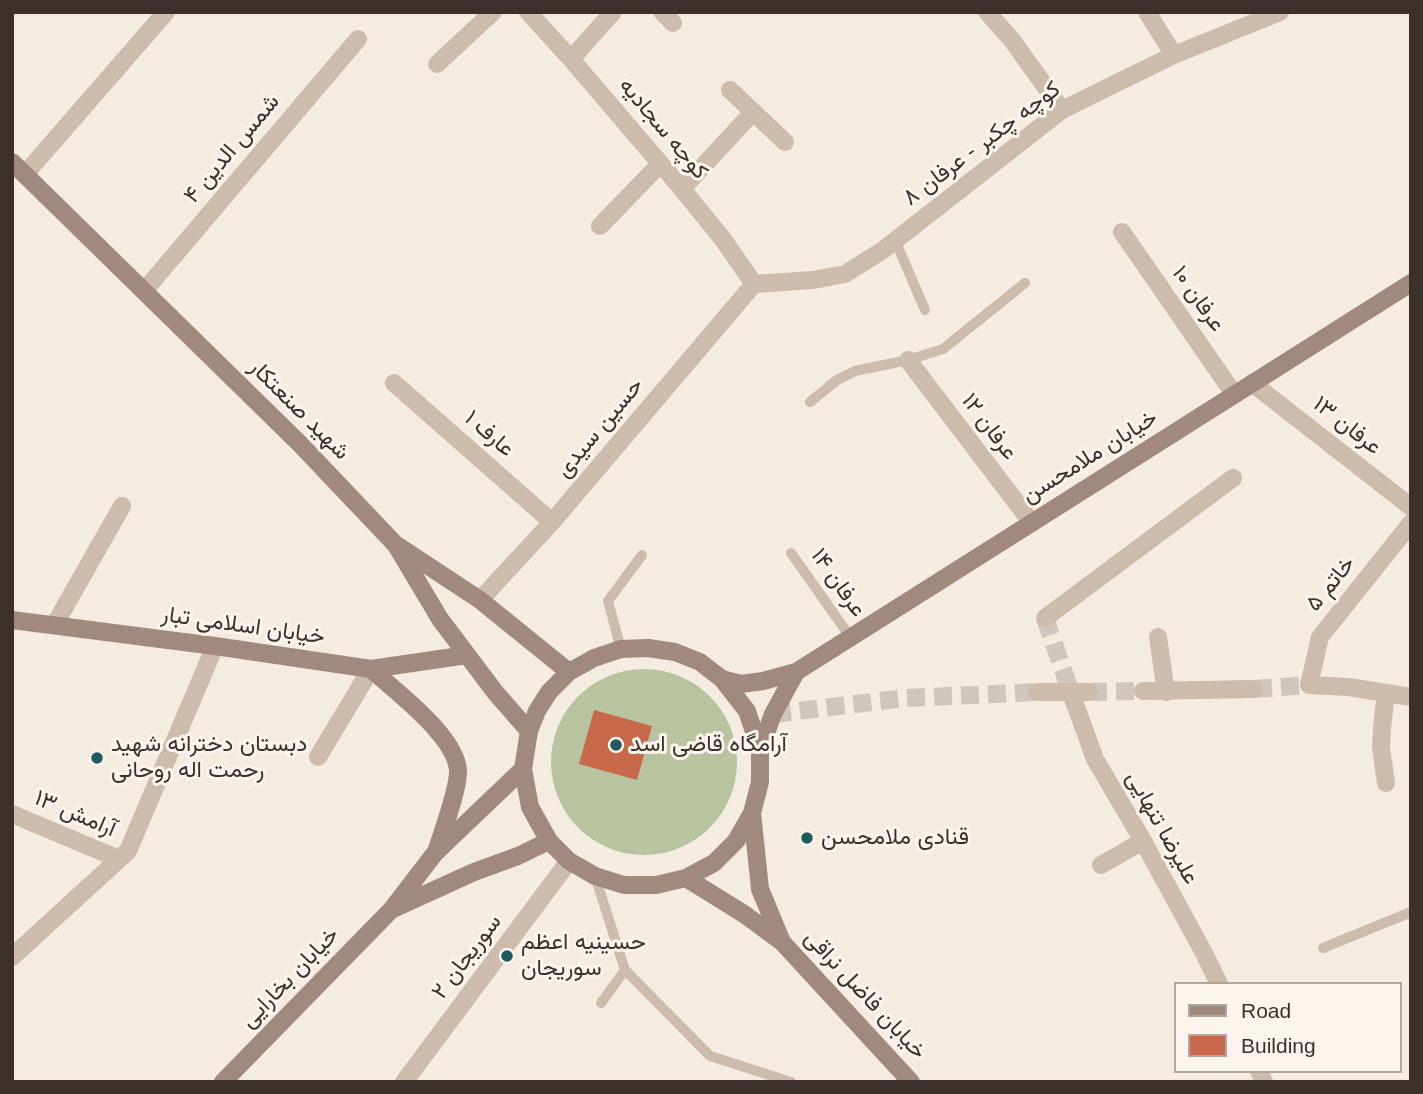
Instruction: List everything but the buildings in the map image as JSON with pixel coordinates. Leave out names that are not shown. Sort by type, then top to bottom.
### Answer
[{"type":"main road","name":"شهید صنعتکار","points":[[19,168],[300,444],[395,544],[480,600],[569,672]]},
{"type":"main road","name":"خیابان ملامحسن","points":[[796,672],[1411,283]]},
{"type":"main road","points":[[395,544],[440,619],[529,731]]},
{"type":"main road","name":"خیابان اسلامی تبار","points":[[12,620],[371,669],[467,655]]},
{"type":"main road","points":[[648,648],[675,652],[700,662],[722,679],[747,711],[760,750],[760,782],[752,814],[736,841],[713,863],[686,878],[656,886],[624,885],[594,876],[569,861],[549,841],[530,807],[523,769],[529,731],[549,692],[569,672],[594,658],[621,649],[648,648]]},
{"type":"main road","points":[[371,669],[443,736],[458,770],[451,805],[435,853]]},
{"type":"main road","points":[[722,679],[741,684],[796,672]]},
{"type":"main road","points":[[760,750],[773,714],[796,672]]},
{"type":"main road","name":"خیابان بخارایی","points":[[223,1082],[392,909],[435,853],[523,769]]},
{"type":"main road","points":[[752,814],[760,888],[782,942]]},
{"type":"main road","name":"خیابان بخارایی","points":[[392,909],[549,841]]},
{"type":"main road","points":[[686,878],[744,914],[782,942]]},
{"type":"main road","name":"خیابان فاضل نراقی","points":[[782,942],[911,1082]]},
{"type":"street","points":[[437,64],[493,12]]},
{"type":"street","name":"کوچه سجادیه","points":[[528,12],[682,189],[722,238],[754,284]]},
{"type":"street","points":[[571,59],[613,12]]},
{"type":"street","points":[[988,12],[1012,40],[1062,110]]},
{"type":"street","points":[[1147,12],[1174,55]]},
{"type":"street","name":"کوچه چکبر - عرفان ۸","points":[[754,284],[813,280],[845,274],[866,262],[1062,110],[1174,55],[1280,12]]},
{"type":"street","points":[[19,168],[156,16]]},
{"type":"street","name":"شمس الدین ۴","points":[[144,291],[358,38]]},
{"type":"street","points":[[730,90],[785,142]]},
{"type":"street","points":[[682,189],[753,112]]},
{"type":"street","points":[[600,226],[660,163]]},
{"type":"street","name":"عرفان ۱۰","points":[[1122,232],[1234,394]]},
{"type":"street","name":"حسین سیدی","points":[[480,600],[552,522],[754,284]]},
{"type":"street","name":"عرفان ۱۲","points":[[908,360],[1032,523]]},
{"type":"street","name":"عارف ۱","points":[[394,383],[552,522]]},
{"type":"street","name":"عرفان ۱۳","points":[[1252,383],[1411,507]]},
{"type":"street","points":[[1045,618],[1233,478]]},
{"type":"street","points":[[55,624],[122,506]]},
{"type":"street","name":"خاتم ۵","points":[[1386,693],[1309,685],[1320,637],[1411,523]]},
{"type":"street","points":[[1158,637],[1166,691]]},
{"type":"street","points":[[12,957],[128,851],[215,646]]},
{"type":"street","points":[[318,757],[371,669]]},
{"type":"street","points":[[1143,691],[1254,689]]},
{"type":"street","points":[[1037,692],[1089,692]]},
{"type":"street","name":"علیرضا تنهایی","points":[[1071,693],[1095,759],[1143,841],[1218,982]]},
{"type":"street","points":[[1386,783],[1381,728],[1386,693],[1411,697]]},
{"type":"street","name":"آرامش ۱۳","points":[[12,814],[119,859]]},
{"type":"street","points":[[1101,865],[1143,841]]},
{"type":"street","name":"سوریجان ۲","points":[[404,1082],[569,861]]},
{"type":"lane","points":[[895,240],[925,310]]},
{"type":"lane","points":[[810,402],[837,380],[855,371],[908,360],[943,349],[1025,283]]},
{"type":"lane","name":"عرفان ۱۴","points":[[791,553],[851,638]]},
{"type":"lane","points":[[621,649],[608,601],[642,555]]},
{"type":"lane","points":[[594,876],[625,970],[710,1056],[791,1082]]},
{"type":"lane","points":[[1323,948],[1411,912]]},
{"type":"lane","points":[[601,1003],[625,970]]},
{"type":"green space","points":[[644,669],[679,676],[709,697],[730,727],[737,762],[730,797],[709,827],[679,848],[644,855],[609,848],[579,827],[558,797],[551,762],[558,727],[579,697],[609,676]]},
{"type":"tunnel","points":[[1045,618],[1071,693]]},
{"type":"tunnel","points":[[1254,689],[1309,685]]},
{"type":"tunnel","points":[[1089,692],[1143,691]]},
{"type":"tunnel","points":[[773,714],[905,698],[1037,692]]},
{"type":"place","name":"آرامگاه قاضی اسد","points":[[616,745]]},
{"type":"place","name":"دبستان دخترانه شهید رحمت اله روحانی","points":[[97,758]]},
{"type":"place","name":"قنادی ملامحسن","points":[[807,838]]},
{"type":"place","name":"حسینیه اعظم سوریجان","points":[[507,956]]}]
